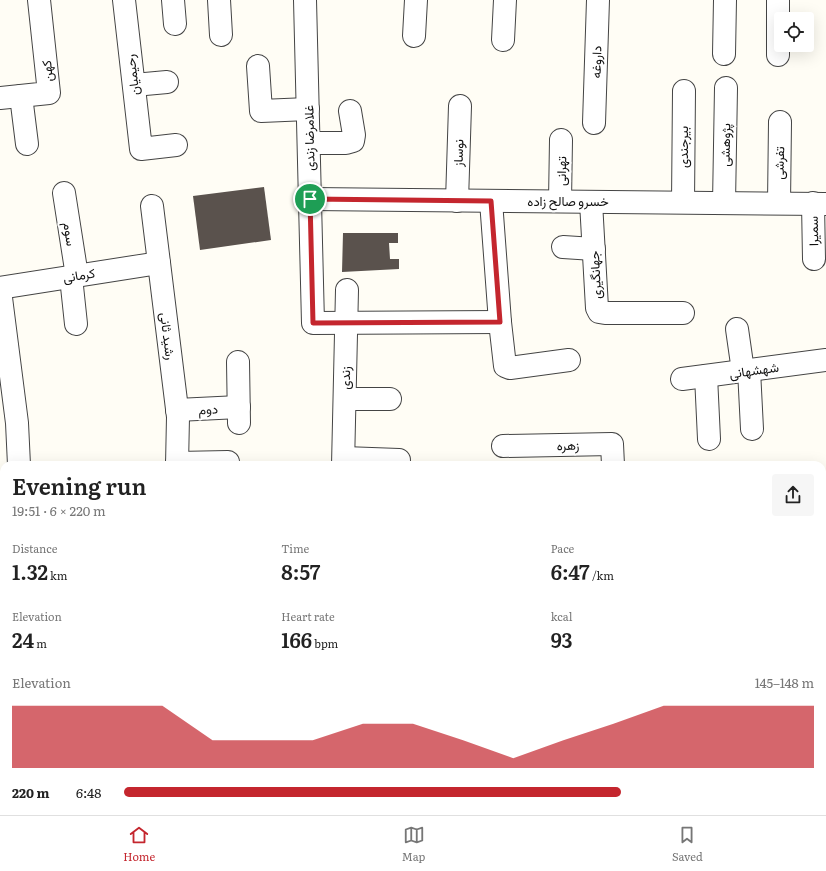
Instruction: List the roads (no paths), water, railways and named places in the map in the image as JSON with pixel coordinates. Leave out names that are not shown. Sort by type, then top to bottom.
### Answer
[{"type":"street","name":"کهن","points":[[10,97],[49,92],[39,0]]},
{"type":"street","name":"رحیمیان","points":[[124,0],[141,149],[176,145]]},
{"type":"street","points":[[173,0],[174,24]]},
{"type":"street","points":[[219,0],[221,35]]},
{"type":"street","name":"غلامرضا زندی","points":[[305,0],[313,323],[347,323]]},
{"type":"street","points":[[414,36],[416,0]]},
{"type":"street","points":[[503,40],[505,0]]},
{"type":"street","name":"داروغه","points":[[594,123],[598,0]]},
{"type":"street","points":[[724,54],[725,0]]},
{"type":"street","points":[[778,0],[778,55]]},
{"type":"street","points":[[258,66],[261,111],[308,109]]},
{"type":"street","points":[[134,85],[167,82]]},
{"type":"street","name":"پژوهشی","points":[[724,203],[726,88]]},
{"type":"street","name":"بیرجندی","points":[[683,202],[684,91]]},
{"type":"street","points":[[10,97],[27,144]]},
{"type":"street","name":"نوساز","points":[[457,201],[460,106]]},
{"type":"street","points":[[309,143],[353,141],[354,135],[350,111]]},
{"type":"street","name":"تفرشی","points":[[779,203],[780,122]]},
{"type":"street","name":"تهرانی","points":[[560,201],[561,140]]},
{"type":"street","name":"سوم","points":[[64,193],[74,276],[76,324]]},
{"type":"street","name":"خسرو صالح زاده","points":[[310,199],[820,204]]},
{"type":"street","points":[[491,201],[500,322],[505,366],[510,368],[569,360]]},
{"type":"street","name":"جهانگیری","points":[[591,202],[597,308],[600,312],[683,312]]},
{"type":"street","name":"سمیرا","points":[[814,259],[820,204]]},
{"type":"street","name":"رشید ثانی","points":[[152,206],[177,410],[177,461]]},
{"type":"street","points":[[563,247],[594,249]]},
{"type":"street","name":"کرمانی","points":[[0,289],[159,263]]},
{"type":"street","points":[[0,289],[17,423],[19,461]]},
{"type":"street","name":"زندی","points":[[344,461],[348,290]]},
{"type":"street","points":[[347,323],[500,322]]},
{"type":"street","points":[[737,329],[746,371],[752,429]]},
{"type":"street","name":"شهشهانی","points":[[682,379],[826,360]]},
{"type":"street","name":"دوم","points":[[177,410],[239,415],[238,362]]},
{"type":"street","points":[[706,376],[709,439]]},
{"type":"street","points":[[345,398],[390,399]]},
{"type":"street","name":"زهره","points":[[503,446],[612,444],[613,461]]},
{"type":"street","points":[[372,461],[399,460]]}]
